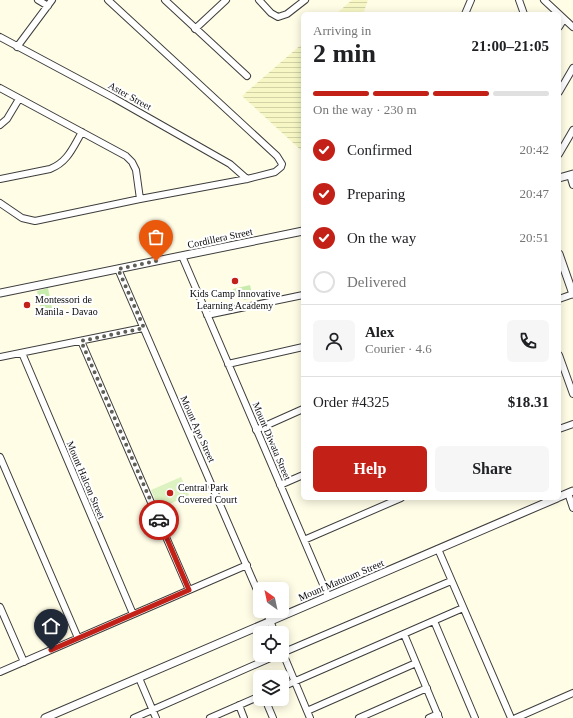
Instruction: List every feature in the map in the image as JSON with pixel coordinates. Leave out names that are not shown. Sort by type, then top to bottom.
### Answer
[{"type":"street","points":[[38,0],[48,6]]},
{"type":"street","points":[[17,47],[52,0]]},
{"type":"street","points":[[0,203],[16,215],[29,221],[43,220],[140,199],[247,179],[275,172],[281,167],[282,164],[277,156],[108,0]]},
{"type":"street","points":[[195,28],[226,0]]},
{"type":"street","points":[[259,0],[278,17],[286,14],[305,0]]},
{"type":"street","points":[[466,12],[471,0]]},
{"type":"street","points":[[519,0],[523,12]]},
{"type":"street","points":[[544,0],[557,12]]},
{"type":"street","points":[[170,1],[195,28],[247,76]]},
{"type":"street","points":[[561,16],[573,27]]},
{"type":"street","points":[[561,24],[564,19]]},
{"type":"street","name":"Aster Street","points":[[0,37],[114,98],[230,164],[247,179]]},
{"type":"street","points":[[561,89],[573,68]]},
{"type":"street","points":[[0,88],[126,156],[132,162],[136,170],[140,199]]},
{"type":"street","points":[[0,125],[7,119],[19,99]]},
{"type":"street","points":[[561,151],[573,130]]},
{"type":"street","points":[[0,179],[50,169],[57,166],[68,156],[82,132]]},
{"type":"street","points":[[561,178],[571,175],[573,184]]},
{"type":"street","name":"Cordillera Street","points":[[0,293],[301,231]]},
{"type":"street","name":"Mount Diwata Street","points":[[182,256],[328,596]]},
{"type":"street","points":[[561,260],[573,294],[561,298]]},
{"type":"street","name":"Mount Apo Street","points":[[118,269],[254,582]]},
{"type":"street","points":[[207,316],[301,295]]},
{"type":"street","points":[[0,357],[144,328]]},
{"type":"street","points":[[81,341],[189,590]]},
{"type":"street","points":[[228,364],[301,347]]},
{"type":"street","name":"Mount Halcon Street","points":[[22,353],[133,614]]},
{"type":"street","points":[[561,361],[573,394]]},
{"type":"street","points":[[256,430],[301,410]]},
{"type":"street","points":[[561,429],[573,424]]},
{"type":"street","points":[[0,458],[78,638]]},
{"type":"street","points":[[280,484],[301,476]]},
{"type":"street","points":[[570,492],[573,508]]},
{"type":"street","name":"Mount Matutum Street","points":[[561,496],[570,492]]},
{"type":"street","points":[[304,540],[396,500]]},
{"type":"street","name":"Mount Matutum Street","points":[[45,718],[553,500]]},
{"type":"street","points":[[438,549],[511,718]]},
{"type":"street","points":[[0,672],[247,565]]},
{"type":"street","points":[[289,650],[451,581]]},
{"type":"street","points":[[0,607],[24,662]]},
{"type":"street","points":[[289,684],[463,608]]},
{"type":"street","points":[[269,618],[272,626]]},
{"type":"street","points":[[434,621],[476,718]]},
{"type":"street","points":[[404,634],[438,716],[429,718]]},
{"type":"street","points":[[134,718],[261,662]]},
{"type":"street","points":[[285,662],[310,718]]},
{"type":"street","points":[[307,711],[416,663]]},
{"type":"street","points":[[139,678],[156,718]]},
{"type":"street","points":[[359,718],[427,688]]},
{"type":"street","points":[[516,718],[573,693]]},
{"type":"street","points":[[213,718],[253,699]]},
{"type":"street","points":[[239,706],[244,718]]},
{"type":"street","points":[[268,706],[273,718]]},
{"type":"green space","points":[[352,0],[368,0],[364,12],[338,12]]},
{"type":"green space","points":[[301,45],[301,150],[242,96]]},
{"type":"green space","points":[[250,285],[253,298],[244,300],[243,297],[239,297],[239,294],[234,295],[233,289]]},
{"type":"green space","points":[[48,288],[53,313],[42,315],[37,291]]},
{"type":"green space","name":"Central Park Covered Court","points":[[181,477],[189,495],[159,509],[151,490]]},
{"type":"way so far","points":[[156,261],[118,269],[144,328],[81,341],[159,520]]},
{"type":"place","name":"Kids Camp Innovative Learning Academy","points":[[235,281]]},
{"type":"place","name":"Montessori de Manila - Davao","points":[[27,305]]},
{"type":"place","name":"Central Park Covered Court","points":[[170,493]]},
{"type":"route","points":[[51,650],[189,590],[159,520]]}]
